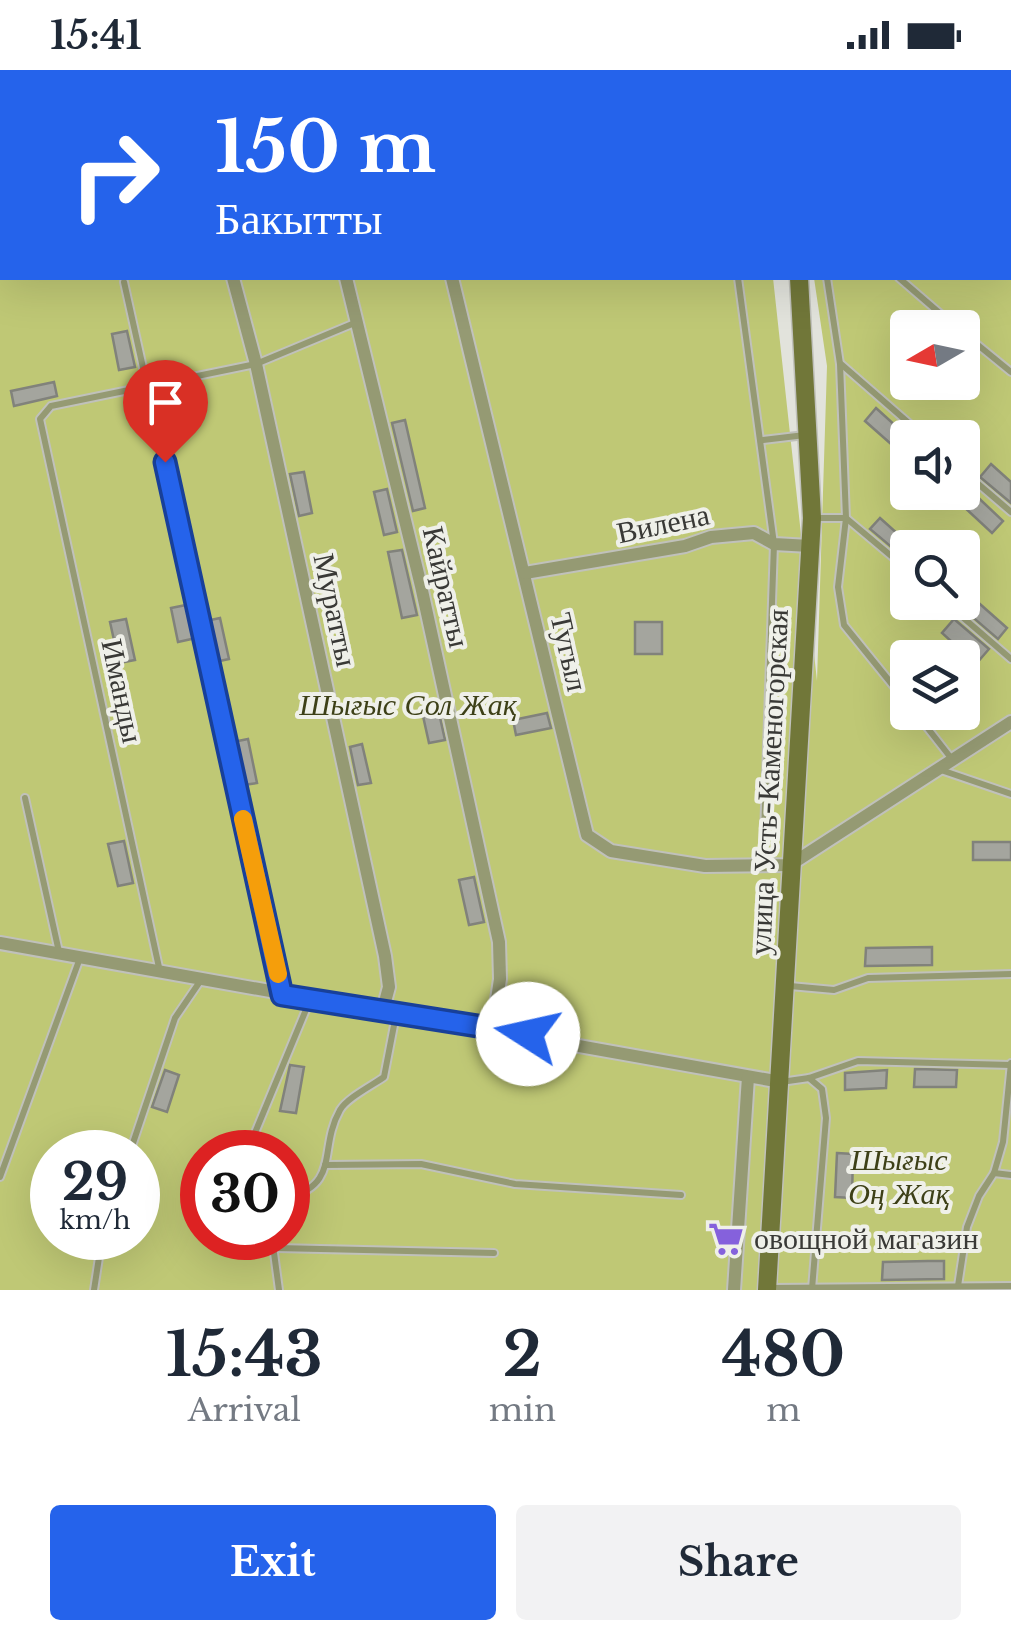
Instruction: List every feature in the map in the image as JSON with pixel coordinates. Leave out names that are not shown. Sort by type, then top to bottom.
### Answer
[{"type":"street","name":"Муратты","points":[[233,280],[256,364],[385,956],[389,1014]]},
{"type":"street","name":"Кайратты","points":[[347,280],[499,942],[500,979],[493,1027]]},
{"type":"street","name":"Тугыл","points":[[452,280],[587,836],[611,851],[704,866],[790,865]]},
{"type":"street","name":"улица Усть-Каменогорская","points":[[767,1289],[812,518],[811,434],[799,280]]},
{"type":"street","name":"Вилена","points":[[525,573],[686,546],[711,536],[754,534],[774,544],[810,546]]},
{"type":"street","points":[[790,865],[1011,722]]},
{"type":"street","points":[[0,942],[389,1014],[493,1027],[780,1082]]},
{"type":"street","points":[[734,1290],[748,1077]]},
{"type":"lane","points":[[738,280],[763,440],[774,544],[763,865]]},
{"type":"lane","points":[[827,280],[840,364],[846,518],[838,587],[844,625],[890,682]]},
{"type":"lane","points":[[901,280],[937,310]]},
{"type":"lane","points":[[124,282],[282,995]]},
{"type":"lane","points":[[148,386],[256,364],[358,322]]},
{"type":"lane","points":[[980,346],[1011,372]]},
{"type":"lane","points":[[840,364],[905,420]]},
{"type":"lane","name":"Иманды","points":[[148,386],[51,406],[40,419],[160,972]]},
{"type":"lane","points":[[763,440],[811,434]]},
{"type":"lane","points":[[980,485],[1011,512]]},
{"type":"lane","points":[[812,518],[846,518],[890,555]]},
{"type":"lane","points":[[966,620],[1011,658]]},
{"type":"lane","points":[[929,730],[952,758]]},
{"type":"lane","points":[[941,770],[1011,794]]},
{"type":"lane","points":[[25,798],[59,953]]},
{"type":"lane","points":[[0,1178],[81,957]]},
{"type":"lane","points":[[784,985],[834,990],[868,978],[1011,974]]},
{"type":"lane","points":[[137,1130],[175,1018],[201,980]]},
{"type":"lane","points":[[256,1130],[310,1000]]},
{"type":"lane","points":[[310,1192],[321,1180],[340,1108],[384,1077],[389,1014]]},
{"type":"lane","points":[[780,1082],[809,1078],[858,1061],[1011,1064],[1004,1142],[967,1227],[958,1286]]},
{"type":"lane","points":[[809,1078],[822,1089],[826,1118],[812,1289]]},
{"type":"lane","points":[[325,1165],[421,1164],[516,1184],[681,1196]]},
{"type":"lane","points":[[994,1172],[1011,1175]]},
{"type":"lane","points":[[310,1249],[494,1253]]},
{"type":"lane","points":[[94,1290],[99,1260]]},
{"type":"lane","points":[[278,1260],[279,1290]]},
{"type":"lane","points":[[767,1289],[1011,1286]]},
{"type":"green space","name":"Шығыс Сол Жақ","points":[[0,280],[773,280],[817,681],[827,366],[814,280],[1011,280],[1011,1290],[0,1290]]},
{"type":"building","points":[[127,331],[135,367],[119,370],[112,334]]},
{"type":"building","points":[[54,382],[57,396],[14,406],[11,391]]},
{"type":"building","points":[[876,408],[890,421],[890,443],[865,421]]},
{"type":"building","points":[[405,420],[425,508],[413,511],[392,423]]},
{"type":"building","points":[[991,464],[1011,482],[1011,503],[980,477]]},
{"type":"building","points":[[304,472],[312,513],[299,516],[290,474]]},
{"type":"building","points":[[387,489],[397,532],[384,535],[374,492]]},
{"type":"building","points":[[980,499],[1003,521],[992,533],[967,510],[980,510]]},
{"type":"building","points":[[880,518],[893,530],[890,530],[890,546],[870,529]]},
{"type":"building","points":[[402,550],[417,615],[402,618],[388,552]]},
{"type":"building","points":[[980,604],[1007,628],[998,639],[976,620],[980,620]]},
{"type":"building","points":[[186,605],[196,638],[178,642],[171,608]]},
{"type":"building","points":[[220,618],[229,659],[215,662],[206,621]]},
{"type":"building","points":[[126,619],[135,660],[119,663],[110,622]]},
{"type":"building","points":[[955,620],[978,640],[950,640],[942,633]]},
{"type":"building","points":[[635,622],[662,622],[662,654],[635,654]]},
{"type":"building","points":[[980,641],[989,649],[980,659]]},
{"type":"building","points":[[437,704],[445,740],[429,743],[421,707]]},
{"type":"building","points":[[547,713],[551,728],[516,735],[513,720]]},
{"type":"building","points":[[248,739],[257,783],[243,785],[233,742]]},
{"type":"building","points":[[362,744],[371,783],[358,785],[350,747]]},
{"type":"building","points":[[124,841],[133,883],[118,886],[108,844]]},
{"type":"building","points":[[973,842],[1011,842],[1011,860],[973,860]]},
{"type":"building","points":[[474,877],[484,922],[469,925],[459,880]]},
{"type":"building","points":[[932,947],[932,965],[865,966],[866,948]]},
{"type":"building","points":[[290,1065],[304,1067],[296,1113],[280,1111]]},
{"type":"building","points":[[915,1069],[957,1070],[956,1087],[914,1087]]},
{"type":"building","points":[[165,1070],[179,1075],[167,1112],[152,1107]]},
{"type":"building","points":[[887,1070],[886,1088],[845,1090],[845,1073]]},
{"type":"building","points":[[837,1153],[853,1154],[852,1198],[835,1197]]},
{"type":"building","points":[[944,1261],[944,1279],[882,1280],[883,1262]]},
{"type":"slow traffic","points":[[243,819],[278,974]]},
{"type":"place","name":"овощной магазин","points":[[726,1239]]},
{"type":"route","points":[[165,462],[282,995],[528,1034]]},
{"type":"park label","name":"Шығыс Оң Жақ","points":[[899,1177]]}]
